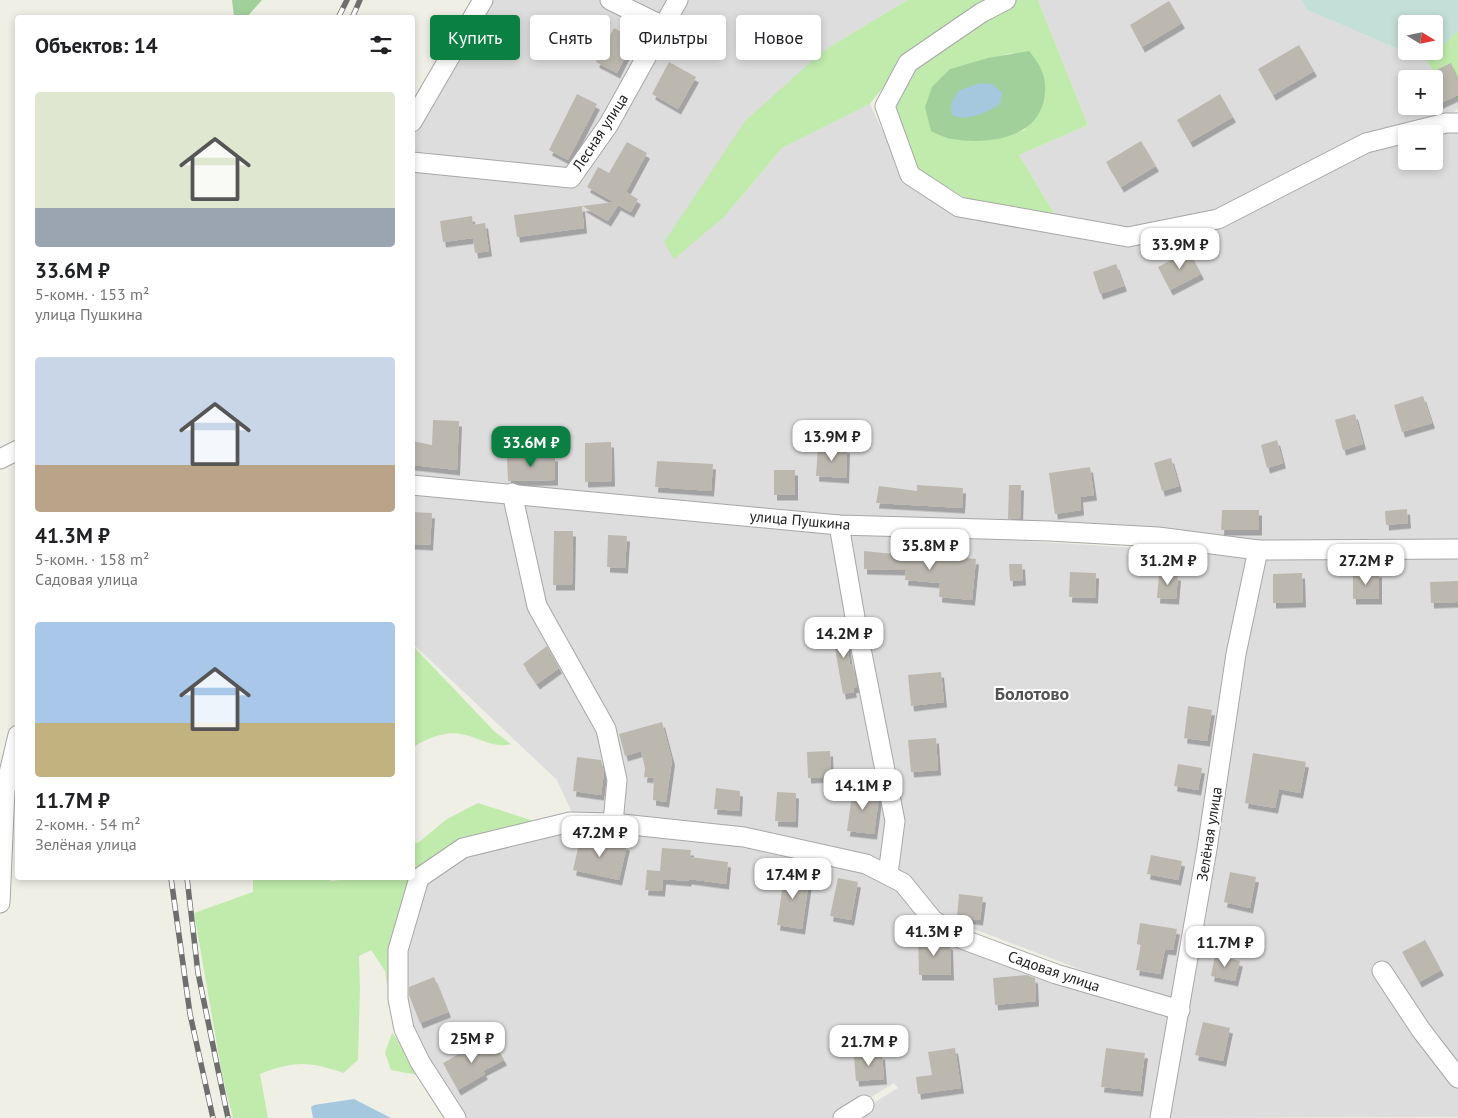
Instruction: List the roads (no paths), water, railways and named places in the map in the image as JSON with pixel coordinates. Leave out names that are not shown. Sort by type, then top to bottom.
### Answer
[{"type":"street","points":[[415,117],[483,0]]},
{"type":"street","points":[[610,0],[641,15]]},
{"type":"street","name":"Лесная улица","points":[[669,15],[678,0]]},
{"type":"street","points":[[1006,0],[982,13],[908,64],[885,106],[910,175],[959,207],[1128,236],[1218,220],[1366,143],[1446,123],[1458,123]]},
{"type":"street","name":"Лесная улица","points":[[415,162],[571,178],[609,124],[644,60]]},
{"type":"street","points":[[0,459],[15,452]]},
{"type":"street","name":"улица Пушкина","points":[[415,485],[839,525],[1040,530],[1158,537],[1258,550],[1458,550]]},
{"type":"street","points":[[512,493],[537,606],[606,729],[617,780],[613,823]]},
{"type":"street","points":[[839,525],[856,623],[895,821],[888,874]]},
{"type":"street","name":"Зелёная улица","points":[[1160,1118],[1207,848],[1236,654],[1258,550]]},
{"type":"street","points":[[0,903],[6,790],[15,749]]},
{"type":"street","name":"Садовая улица","points":[[456,1118],[420,1062],[404,1029],[398,999],[398,950],[418,878],[463,848],[570,822],[613,823],[744,837],[866,864],[902,883],[933,920],[962,938],[1056,974],[1180,1010]]},
{"type":"street","points":[[1382,971],[1421,1030],[1458,1078]]},
{"type":"street","points":[[844,1118],[864,1105]]},
{"type":"railway","points":[[340,15],[347,0]]},
{"type":"railway","points":[[353,15],[360,0]]},
{"type":"railway","points":[[171,880],[190,1014],[213,1118]]},
{"type":"railway","points":[[187,880],[198,973],[228,1118]]},
{"type":"district","name":"Болотово","points":[[1032,693]]}]
